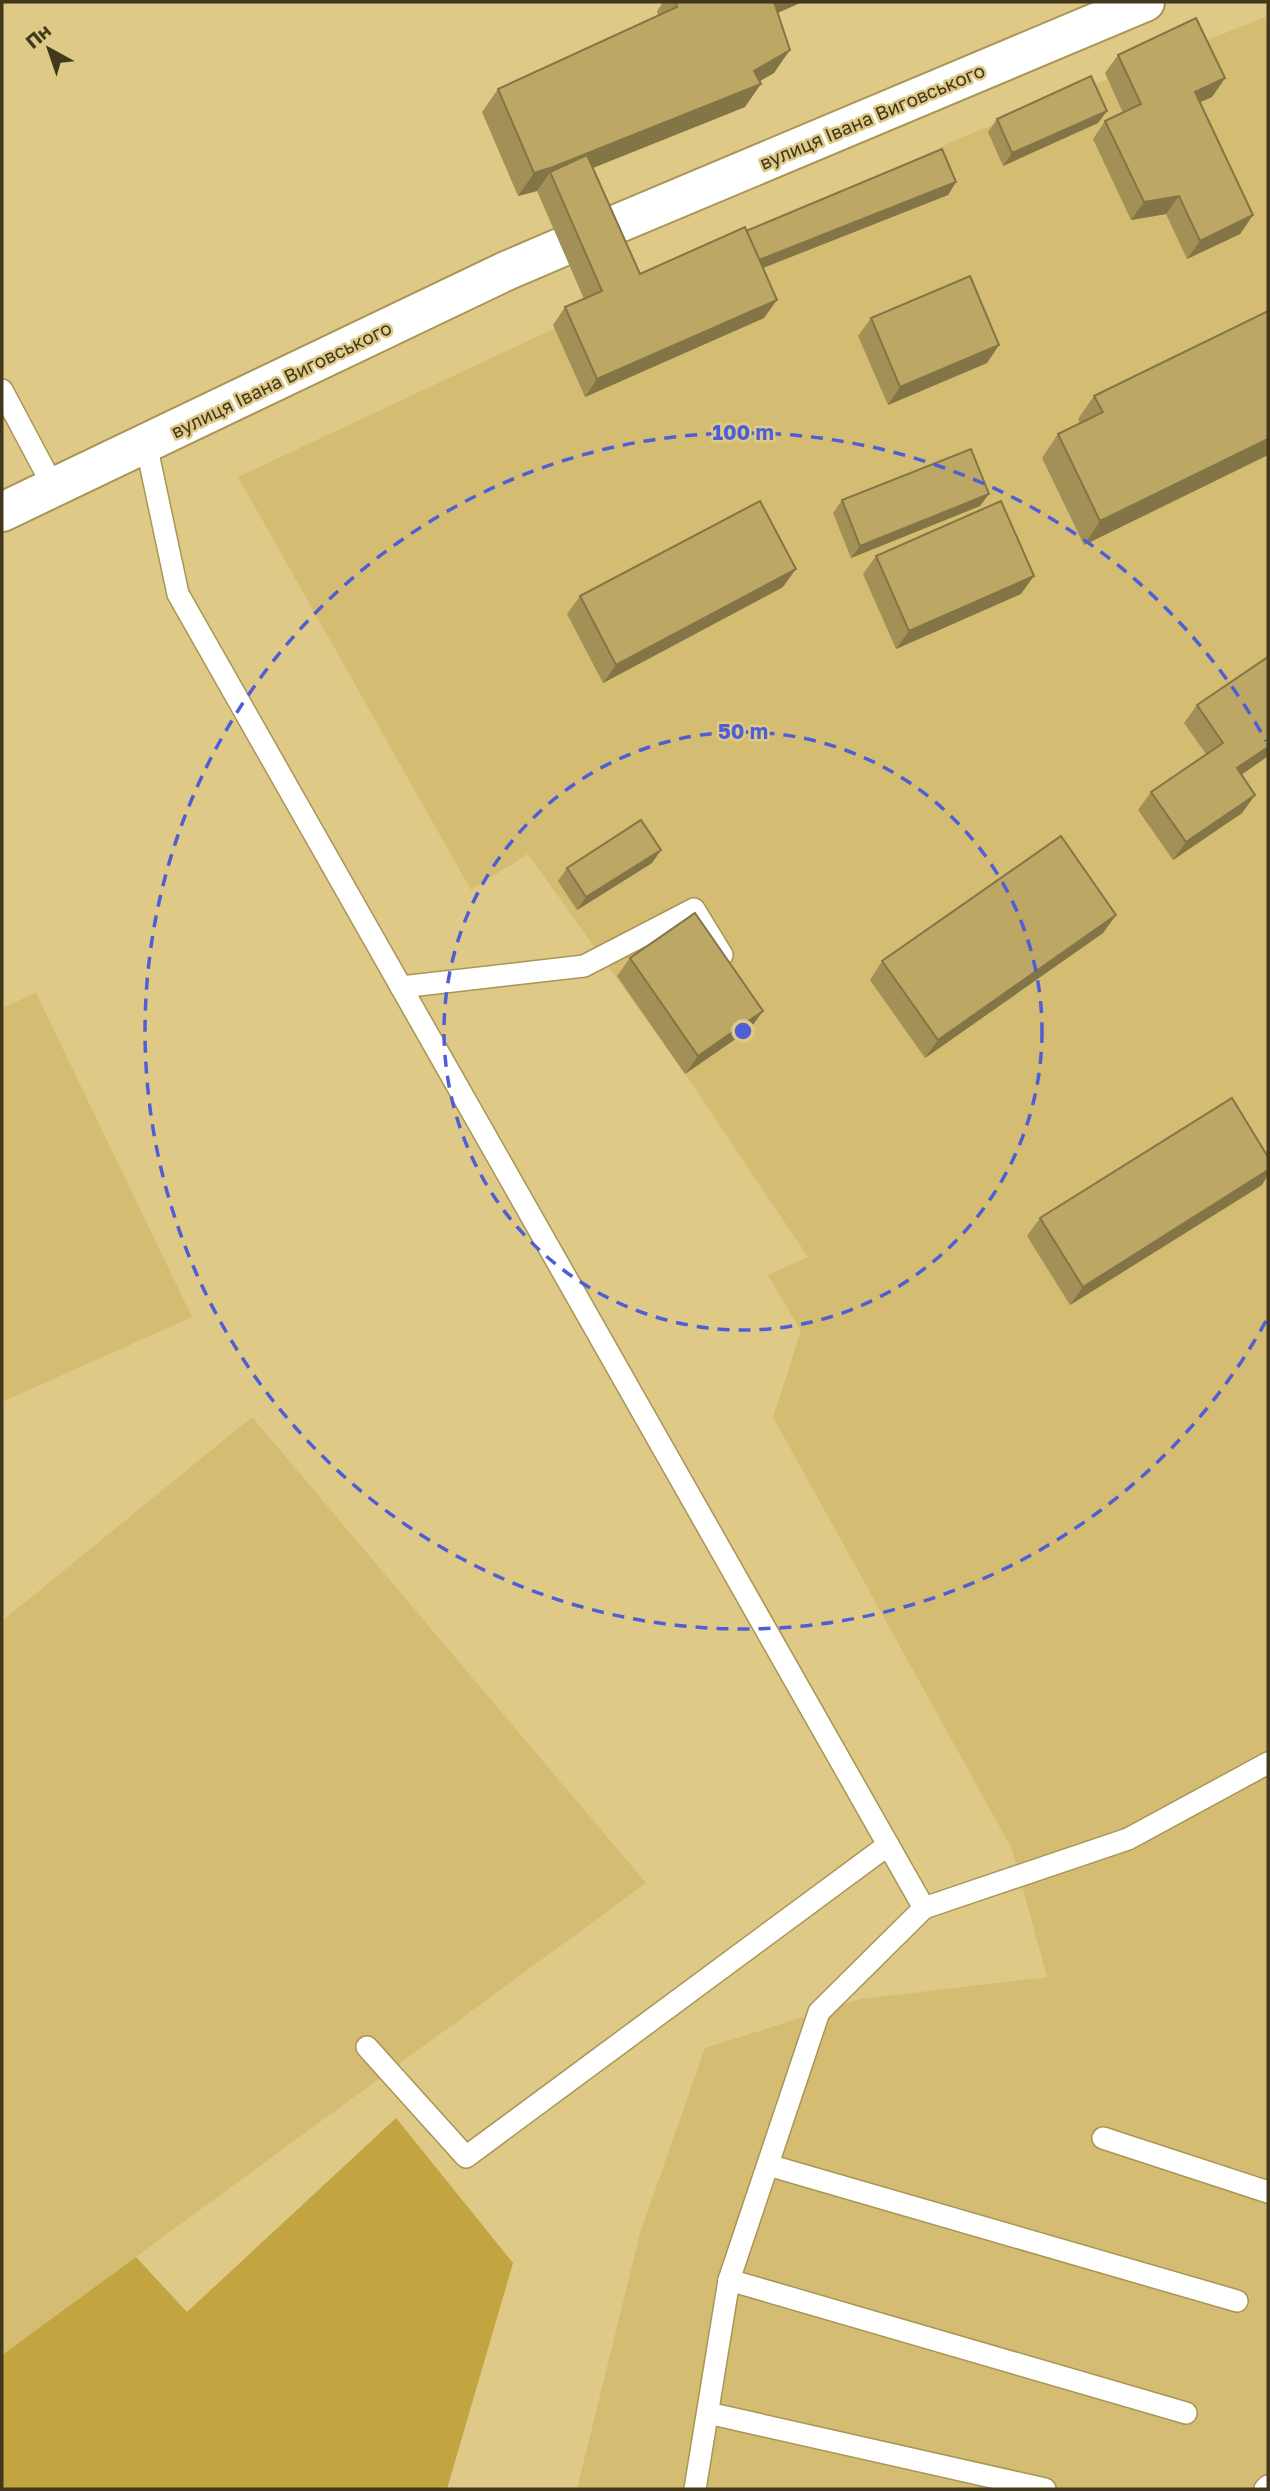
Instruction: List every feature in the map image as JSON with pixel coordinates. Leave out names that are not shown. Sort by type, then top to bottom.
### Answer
[{"type":"street","name":"вулиця Івана Виговського","points":[[600,231],[1145,2]]},
{"type":"street","name":"вулиця Івана Виговського","points":[[2,512],[506,271],[562,247]]},
{"type":"lane","points":[[2,390],[54,488]]},
{"type":"lane","points":[[146,444],[178,594],[924,1908]]},
{"type":"lane","points":[[401,987],[584,966],[694,909],[730,968]]},
{"type":"lane","points":[[695,2489],[729,2280],[820,2012],[924,1908],[1128,1839],[1268,1763]]},
{"type":"lane","points":[[367,2047],[466,2157],[888,1846]]},
{"type":"lane","points":[[1103,2138],[1268,2192]]},
{"type":"lane","points":[[768,2165],[1237,2301]]},
{"type":"lane","points":[[729,2280],[1186,2413]]},
{"type":"lane","points":[[708,2413],[1045,2489]]},
{"type":"shaded area","points":[[1268,16],[1268,2489],[577,2489],[640,2233],[705,2048],[861,1999],[1047,1977],[1012,1849],[773,1417],[801,1331],[768,1275],[808,1257],[685,1074],[528,854],[471,890],[238,477],[960,138]]},
{"type":"shaded area","points":[[36,993],[192,1317],[2,1402],[2,1008]]},
{"type":"shaded area","points":[[252,1417],[646,1883],[2,2355],[2,1621]]},
{"type":"shaded area","points":[[396,2118],[513,2263],[447,2489],[2,2489],[2,2355],[136,2257],[187,2312]]},
{"type":"building","points":[[676,2],[774,2],[790,50],[754,71],[761,84],[534,173],[498,89],[677,7]]},
{"type":"building","points":[[1196,18],[1225,78],[1195,92],[1253,215],[1200,241],[1179,196],[1144,202],[1105,121],[1141,104],[1118,55]]},
{"type":"building","points":[[1091,76],[1107,111],[1012,153],[997,119]]},
{"type":"building","points":[[942,149],[956,182],[759,260],[746,231]]},
{"type":"building","points":[[587,155],[640,274],[745,227],[777,300],[597,379],[565,307],[602,291],[550,172]]},
{"type":"building","points":[[970,276],[999,345],[900,387],[871,318]]},
{"type":"building","points":[[1268,311],[1268,439],[1100,521],[1058,434],[1103,412],[1094,396]]},
{"type":"building","points":[[971,449],[989,494],[860,546],[842,500]]},
{"type":"building","points":[[760,501],[796,569],[616,665],[580,596]]},
{"type":"building","points":[[1001,501],[1034,576],[909,631],[876,556]]},
{"type":"building","points":[[1268,657],[1268,747],[1237,768],[1255,795],[1186,842],[1151,792],[1223,743],[1197,705]]},
{"type":"building","points":[[641,820],[661,850],[586,897],[567,868]]},
{"type":"building","points":[[1061,836],[1116,915],[938,1040],[882,961]]},
{"type":"building","points":[[695,913],[763,1011],[698,1056],[630,958]]},
{"type":"building","points":[[1232,1098],[1268,1157],[1268,1170],[1083,1287],[1040,1218]]}]
